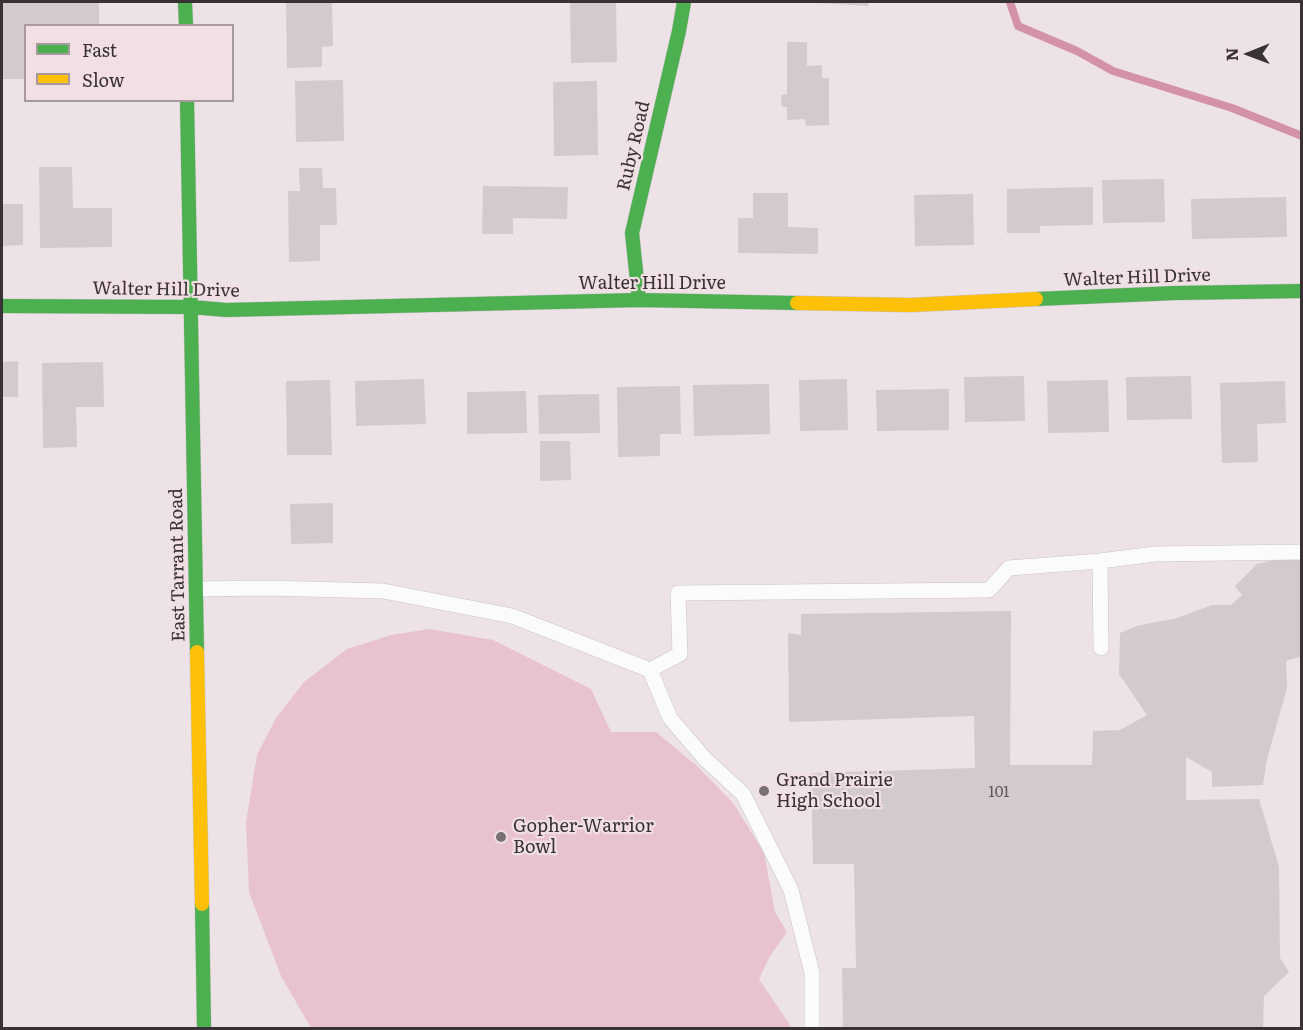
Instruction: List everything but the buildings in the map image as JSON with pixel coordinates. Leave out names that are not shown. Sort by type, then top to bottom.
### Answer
[{"type":"street","points":[[185,2],[186,24]]},
{"type":"street","name":"Ruby Road","points":[[639,300],[632,233],[684,2]]},
{"type":"street","name":"East Tarrant Road","points":[[187,102],[204,1029]]},
{"type":"street","name":"Walter Hill Drive","points":[[2,306],[191,307],[226,310],[639,300],[911,305],[1176,293],[1302,291]]},
{"type":"lane","points":[[650,670],[680,654],[678,593],[989,590],[1009,568],[1155,554],[1302,552]]},
{"type":"lane","points":[[1100,561],[1101,648]]},
{"type":"lane","points":[[196,589],[383,591],[512,616],[650,670],[670,718],[705,759],[743,794],[791,890],[812,974],[812,1029]]},
{"type":"shaded area","name":"Gopher-Warrior Bowl","points":[[429,629],[493,640],[591,689],[611,732],[656,732],[697,766],[734,804],[764,853],[775,912],[787,932],[770,956],[759,979],[792,1028],[311,1028],[281,976],[249,892],[246,822],[257,755],[276,718],[304,682],[347,649],[391,635]]},
{"type":"waterway","points":[[1010,2],[1018,26],[1077,51],[1113,71],[1232,108],[1302,136]]},
{"type":"traffic: fast","points":[[185,2],[186,24]]},
{"type":"traffic: fast","points":[[639,300],[632,233],[684,2]]},
{"type":"traffic: fast","points":[[187,102],[197,652]]},
{"type":"traffic: fast","points":[[1036,299],[1302,291]]},
{"type":"traffic: fast","points":[[2,306],[191,307],[226,310],[639,300],[797,303]]},
{"type":"traffic: fast","points":[[202,904],[204,1028]]},
{"type":"traffic: slow","points":[[797,303],[911,305],[1036,299]]},
{"type":"traffic: slow","points":[[197,652],[202,904]]},
{"type":"place","name":"Grand Prairie High School","points":[[764,791]]},
{"type":"place","name":"Gopher-Warrior Bowl","points":[[501,837]]}]
